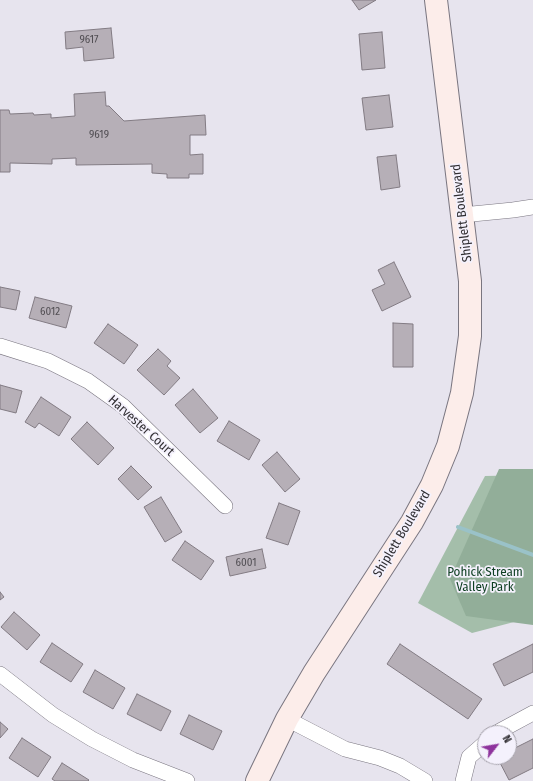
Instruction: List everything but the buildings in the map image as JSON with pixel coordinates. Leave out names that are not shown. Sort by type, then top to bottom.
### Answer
[{"type":"street","name":"Shiplett Boulevard","points":[[257,781],[287,718],[314,673],[412,522],[432,485],[448,446],[462,393],[470,336],[470,281],[436,0]]},
{"type":"street","points":[[462,216],[533,207]]},
{"type":"street","name":"Harvester Court","points":[[0,346],[48,361],[94,386],[123,406],[225,506]]},
{"type":"street","points":[[0,674],[53,715],[92,740],[133,760],[187,781]]},
{"type":"street","points":[[511,725],[533,713]]},
{"type":"street","points":[[287,718],[345,749],[400,766],[425,781]]},
{"type":"street","points":[[462,781],[469,757],[477,750]]},
{"type":"green space","name":"Pohick Stream Valley Park","points":[[499,469],[533,469],[533,625],[466,616],[450,579]]},
{"type":"green space","name":"Pohick Stream Valley Park","points":[[533,475],[533,617],[472,633],[418,603],[485,476]]},
{"type":"waterway","points":[[458,527],[533,555]]}]
